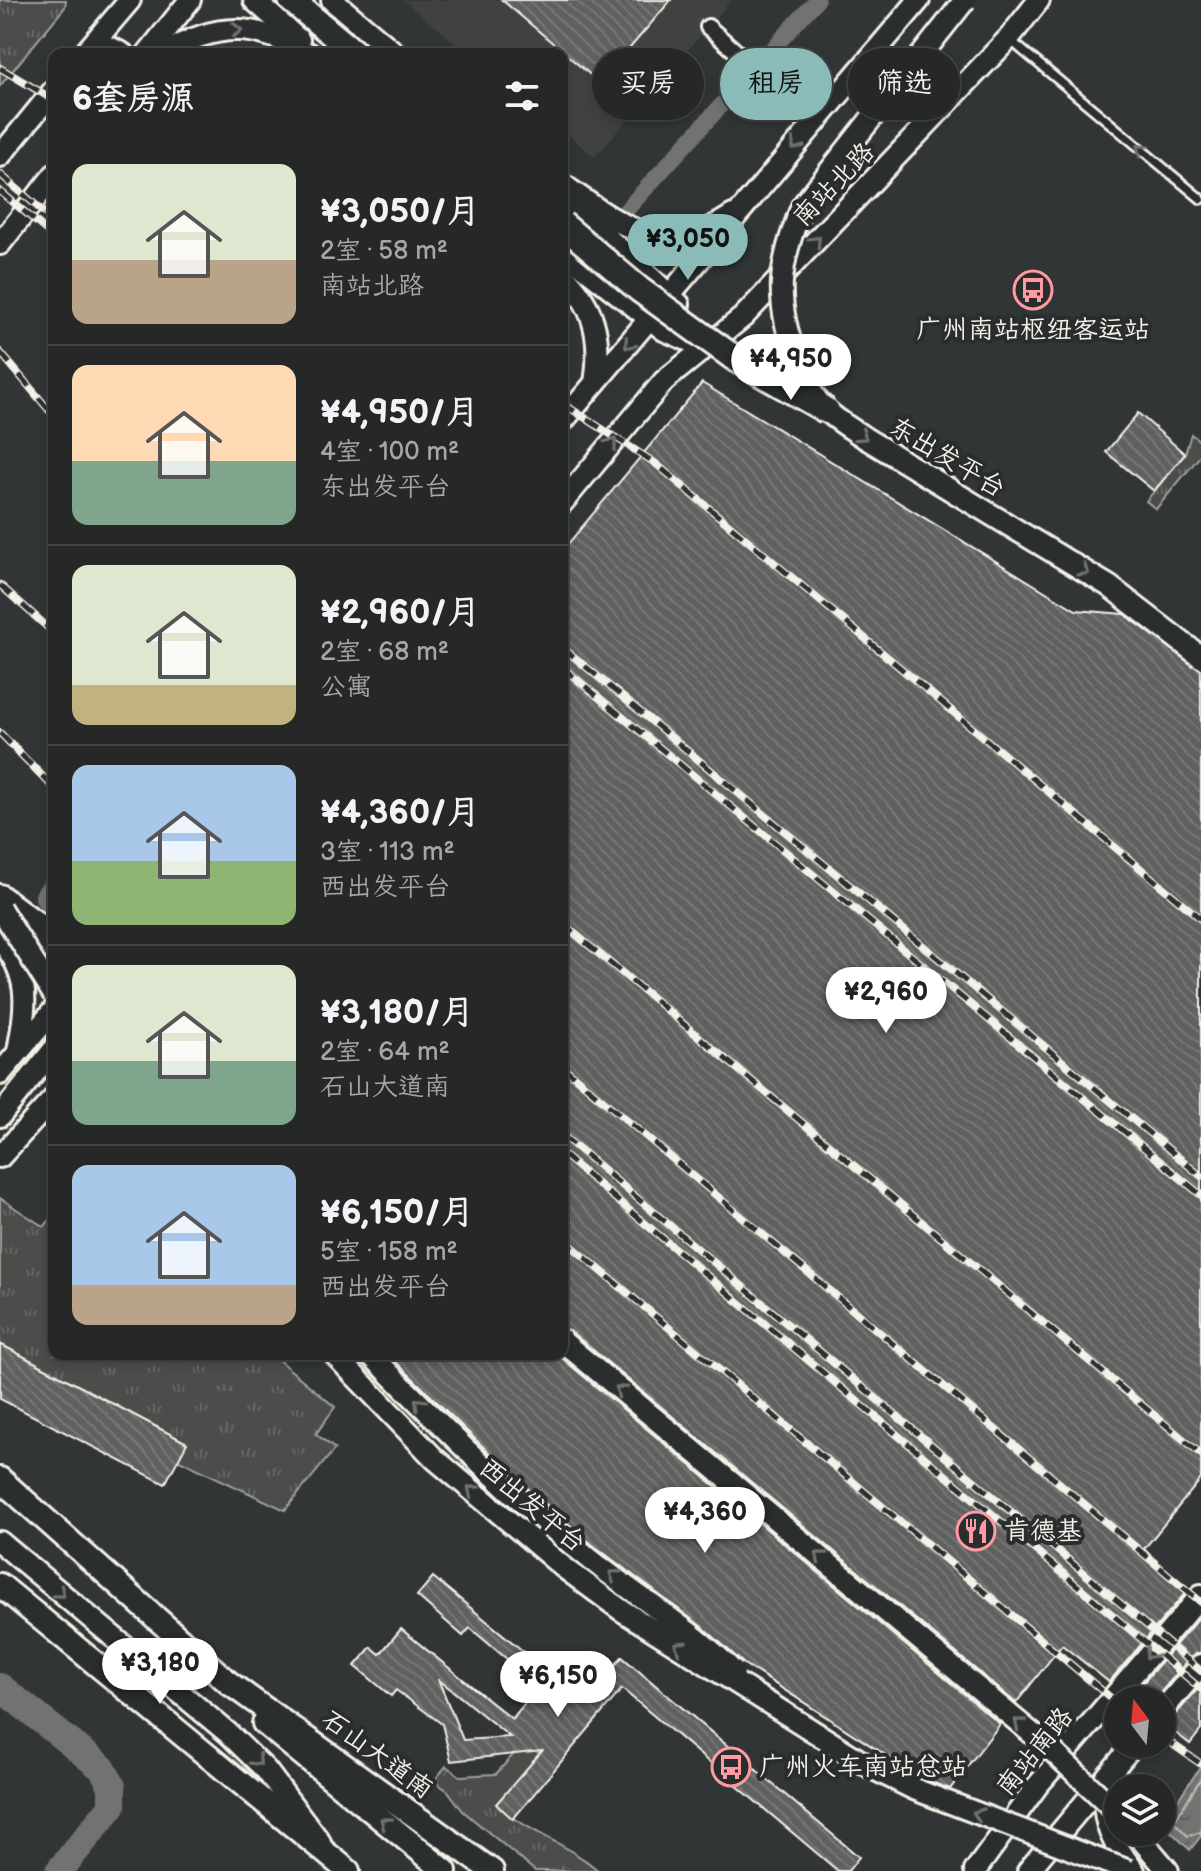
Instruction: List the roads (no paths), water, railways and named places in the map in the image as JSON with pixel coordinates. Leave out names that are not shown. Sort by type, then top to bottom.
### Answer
[{"type":"highway","points":[[291,0],[349,48]]},
{"type":"highway","points":[[577,213],[640,290],[737,360],[827,411]]},
{"type":"main road","name":"石山大道南","points":[[0,1479],[229,1683],[492,1871]]},
{"type":"main road","points":[[0,1585],[340,1864]]},
{"type":"main road","name":"石山大道南","points":[[229,1683],[273,1733],[445,1871]]},
{"type":"street","points":[[88,48],[110,0]]},
{"type":"street","points":[[90,48],[130,0]]},
{"type":"street","points":[[152,48],[190,0]]},
{"type":"street","points":[[254,0],[306,48]]},
{"type":"street","points":[[332,0],[389,48]]},
{"type":"street","name":"东出发平台","points":[[965,0],[817,182],[802,206],[786,246],[780,291],[784,327],[805,383],[827,411],[889,453],[1109,586],[1201,657]]},
{"type":"street","name":"南站北路","points":[[568,496],[664,381],[743,317],[1009,38],[1039,0]]},
{"type":"street","name":"南站北路","points":[[568,415],[750,204],[915,1]]},
{"type":"street","points":[[708,27],[815,121]]},
{"type":"street","points":[[179,48],[225,29],[270,34],[299,48]]},
{"type":"street","points":[[0,156],[48,97]]},
{"type":"street","points":[[4,242],[48,183]]},
{"type":"street","points":[[577,213],[652,237],[698,234],[714,228],[750,204]]},
{"type":"street","points":[[577,213],[625,251],[671,296],[684,310],[706,348]]},
{"type":"street","points":[[568,255],[650,320],[678,338],[706,348]]},
{"type":"street","points":[[568,282],[591,312],[599,358],[595,383]]},
{"type":"street","points":[[0,895],[48,931]]},
{"type":"street","points":[[0,908],[48,985]]},
{"type":"street","points":[[0,921],[30,941],[48,948]]},
{"type":"street","points":[[0,939],[17,959],[24,979],[24,1016],[18,1052]]},
{"type":"street","points":[[0,1074],[48,1017]]},
{"type":"street","points":[[0,1116],[48,1056]]},
{"type":"street","points":[[0,1157],[48,1105]]},
{"type":"street","points":[[568,1346],[1047,1746],[1104,1800]]},
{"type":"street","name":"西出发平台","points":[[340,1360],[435,1459],[563,1567],[621,1610],[829,1743],[914,1789],[1132,1871]]},
{"type":"street","name":"西出发平台","points":[[376,1360],[455,1439],[585,1555],[701,1639],[759,1697]]},
{"type":"street","points":[[0,1542],[228,1733],[266,1770],[340,1864]]},
{"type":"street","name":"南站南路","points":[[975,1871],[1037,1786],[1201,1595]]},
{"type":"street","points":[[1176,1694],[1201,1665]]},
{"type":"street","points":[[1109,1774],[1122,1758]]},
{"type":"street","points":[[1028,1871],[1104,1780]]},
{"type":"street","points":[[1104,1796],[1104,1819]]},
{"type":"street","points":[[1116,1846],[1132,1871]]},
{"type":"street","points":[[1147,1846],[1168,1871]]},
{"type":"lane","points":[[1009,38],[1201,199]]},
{"type":"water","points":[[1201,1766],[1201,1836],[1190,1850],[1176,1836],[1176,1803]]},
{"type":"waterway","points":[[609,229],[817,0]]},
{"type":"waterway","points":[[0,1687],[102,1768],[112,1786],[112,1806],[59,1871]]},
{"type":"railway","points":[[0,68],[48,96]]},
{"type":"railway","points":[[0,174],[48,216]]},
{"type":"railway","points":[[0,191],[48,232]]},
{"type":"railway","points":[[0,352],[48,409]]},
{"type":"railway","points":[[568,407],[655,463],[1201,919]]},
{"type":"railway","points":[[0,585],[48,628]]},
{"type":"railway","points":[[568,652],[1201,1176]]},
{"type":"railway","points":[[568,672],[1201,1195]]},
{"type":"railway","points":[[0,733],[48,782]]},
{"type":"railway","points":[[568,928],[1201,1454]]},
{"type":"railway","points":[[568,1071],[1201,1602]]},
{"type":"railway","points":[[568,1140],[1201,1671]]},
{"type":"railway","points":[[568,1159],[1201,1689]]},
{"type":"railway","points":[[568,1243],[1104,1692]]},
{"type":"railway","points":[[1176,1747],[1201,1764]]},
{"type":"place","name":"广州南站枢纽客运站","points":[[1033,290]]},
{"type":"place","name":"肯德基","points":[[976,1531]]},
{"type":"place","name":"广州火车南站总站","points":[[731,1767]]}]
